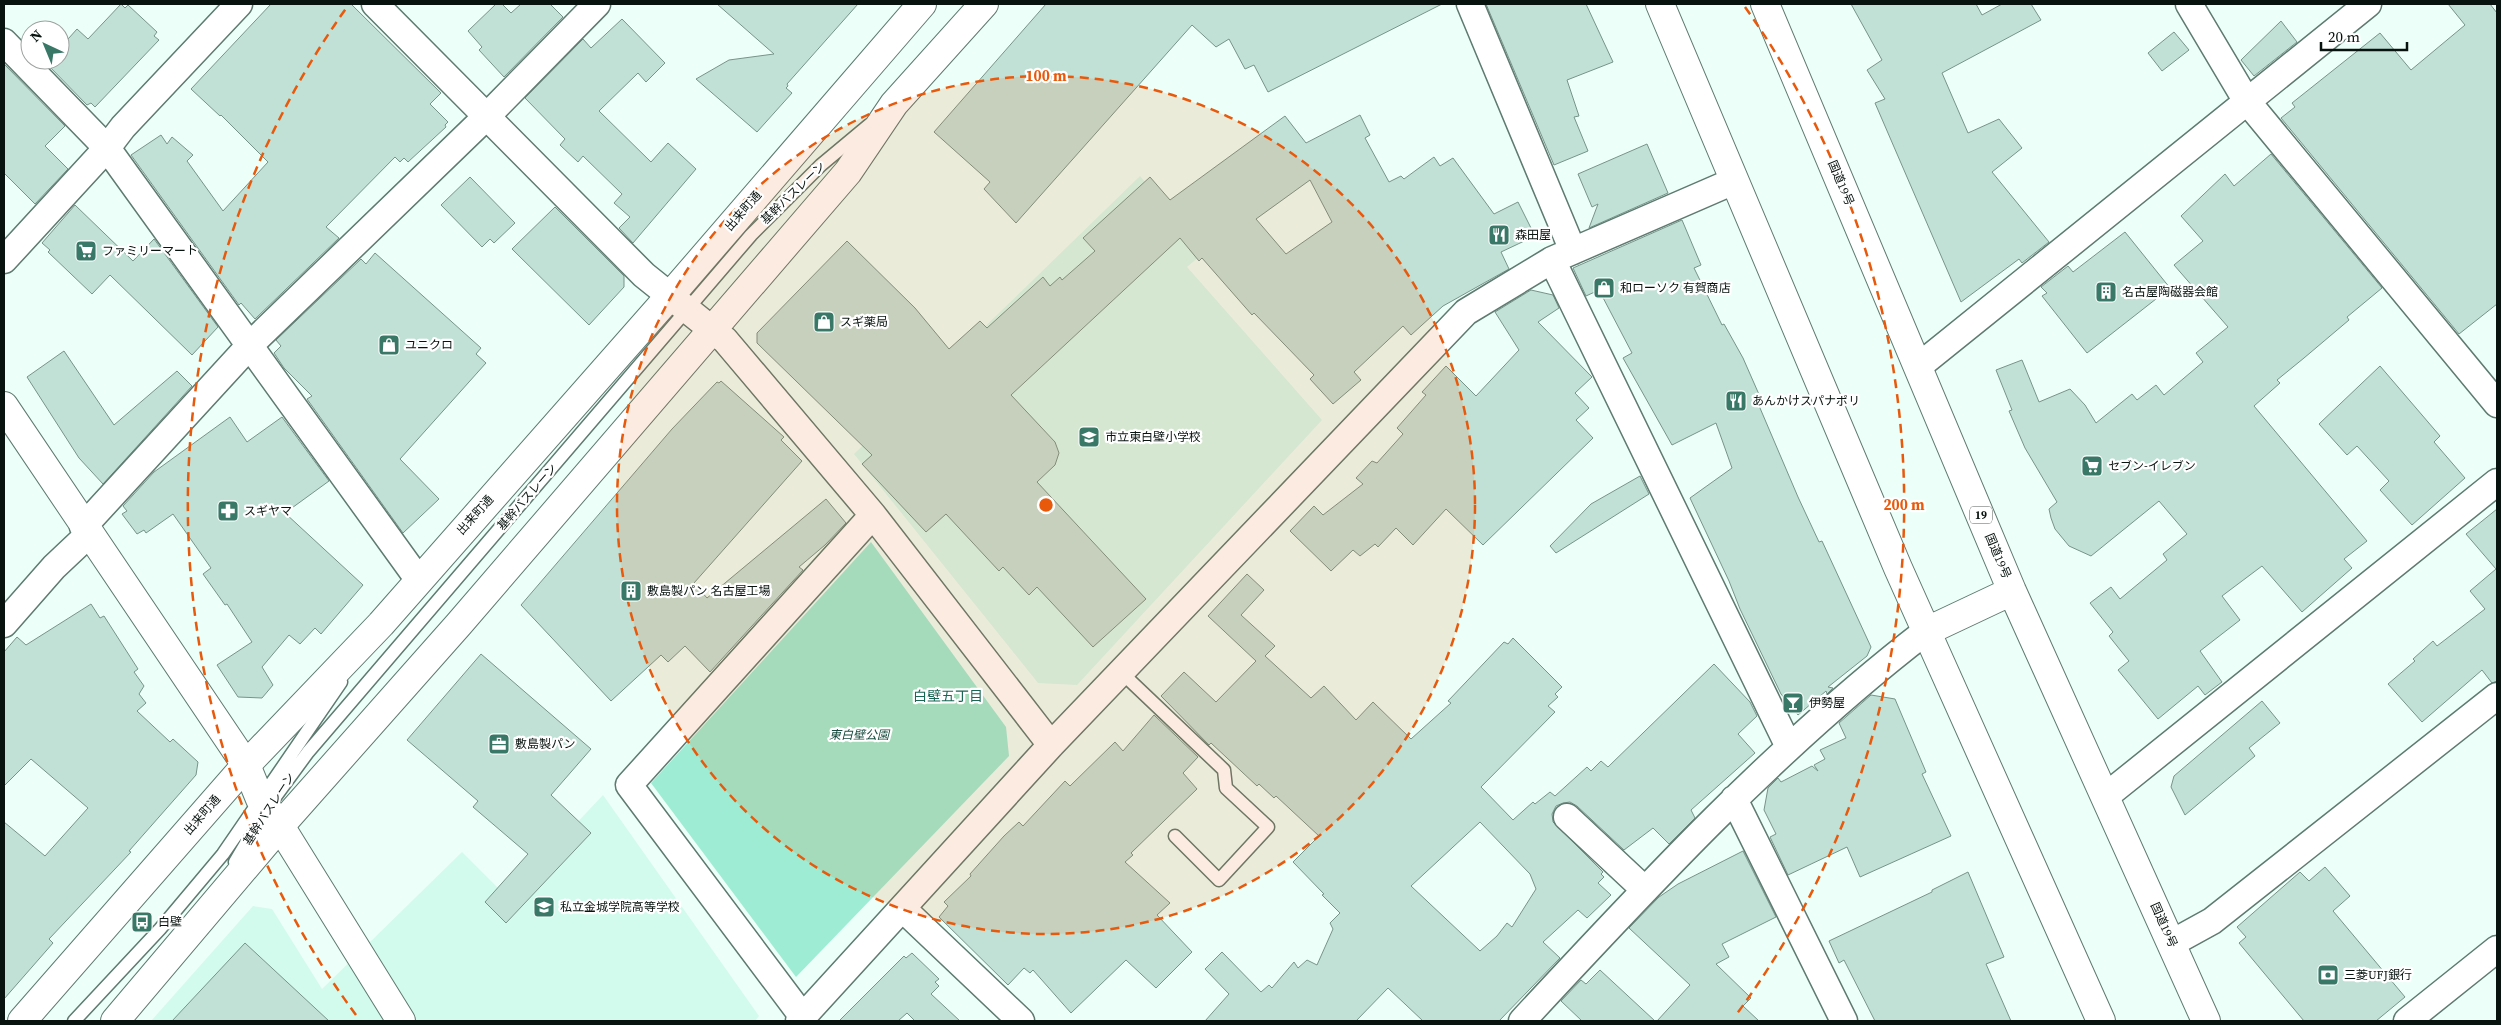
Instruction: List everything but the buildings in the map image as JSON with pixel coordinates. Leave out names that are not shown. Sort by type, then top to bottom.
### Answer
[{"type":"main road","name":"出来町通","points":[[22,1021],[246,765],[381,624],[418,579],[678,303],[922,4]]},
{"type":"main road","points":[[115,1021],[198,923],[269,811],[459,624],[848,172],[894,104],[984,4]]},
{"type":"main road","points":[[1660,4],[1926,632],[2101,1021]]},
{"type":"main road","name":"国道19号","points":[[1765,4],[1920,366],[2012,591],[2206,1021]]},
{"type":"main road","points":[[4,406],[246,765],[269,811],[400,1021]]},
{"type":"main road","points":[[1926,632],[2012,591]]},
{"type":"street","points":[[4,260],[107,148],[123,127],[239,4]]},
{"type":"street","points":[[375,4],[644,275],[725,340],[874,515],[1051,745]]},
{"type":"street","points":[[4,624],[250,345],[487,116],[597,4]]},
{"type":"street","points":[[1470,4],[1563,255],[1789,746]]},
{"type":"street","points":[[2189,4],[2246,100],[2497,404]]},
{"type":"street","points":[[1920,366],[2246,100],[2368,4]]},
{"type":"street","points":[[4,42],[107,148],[418,579]]},
{"type":"street","points":[[874,515],[629,785],[801,1019],[904,909],[1051,745],[1466,312],[1563,255],[1734,181]]},
{"type":"street","points":[[2106,796],[2497,482]]},
{"type":"street","points":[[1522,1021],[1645,890],[1789,746],[1886,662],[1926,632]]},
{"type":"street","points":[[2172,943],[2212,920],[2497,696]]},
{"type":"street","points":[[1734,799],[1844,1021]]},
{"type":"street","points":[[1567,817],[1645,890]]},
{"type":"street","points":[[904,909],[1021,1021]]},
{"type":"street","points":[[2407,1021],[2497,949]]},
{"type":"lane","name":"基幹バスレーン","points":[[74,1021],[160,929],[223,854],[269,811],[308,752],[678,303],[751,235],[821,165],[894,104]]},
{"type":"lane","name":"基幹バスレーン","points":[[269,811],[381,624]]},
{"type":"lane","points":[[1122,673],[1224,770],[1226,788],[1268,827],[1219,880],[1175,836]]},
{"type":"shaded area","name":"市立東白壁小学校","points":[[1140,176],[1206,251],[1187,267],[1322,420],[1077,685],[1038,683],[854,454]]},
{"type":"shaded area","name":"私立金城学院高等学校","points":[[603,795],[759,1016],[755,1021],[151,1021],[253,906],[272,909],[322,989],[462,852],[507,897]]},
{"type":"green space","name":"東白壁公園","points":[[871,542],[1006,727],[1009,756],[796,977],[651,783]]},
{"type":"place","name":"森田屋","points":[[1499,235]]},
{"type":"place","name":"ファミリーマート","points":[[86,251]]},
{"type":"place","name":"和ローソク 有賀商店","points":[[1604,288]]},
{"type":"place","name":"名古屋陶磁器会館","points":[[2106,292]]},
{"type":"place","name":"スギ薬局","points":[[824,322]]},
{"type":"place","name":"ユニクロ","points":[[389,345]]},
{"type":"place","name":"あんかけスパナポリ","points":[[1736,401]]},
{"type":"place","name":"市立東白壁小学校","points":[[1089,437]]},
{"type":"place","name":"セブン-イレブン","points":[[2092,466]]},
{"type":"place","name":"スギヤマ","points":[[228,511]]},
{"type":"place","name":"敷島製パン 名古屋工場","points":[[631,591]]},
{"type":"place","name":"伊勢屋","points":[[1793,703]]},
{"type":"place","name":"敷島製パン","points":[[499,744]]},
{"type":"place","name":"私立金城学院高等学校","points":[[544,907]]},
{"type":"place","name":"白壁","points":[[142,922]]},
{"type":"place","name":"三菱UFJ銀行","points":[[2328,975]]},
{"type":"district","name":"白壁五丁目","points":[[948,696]]}]
